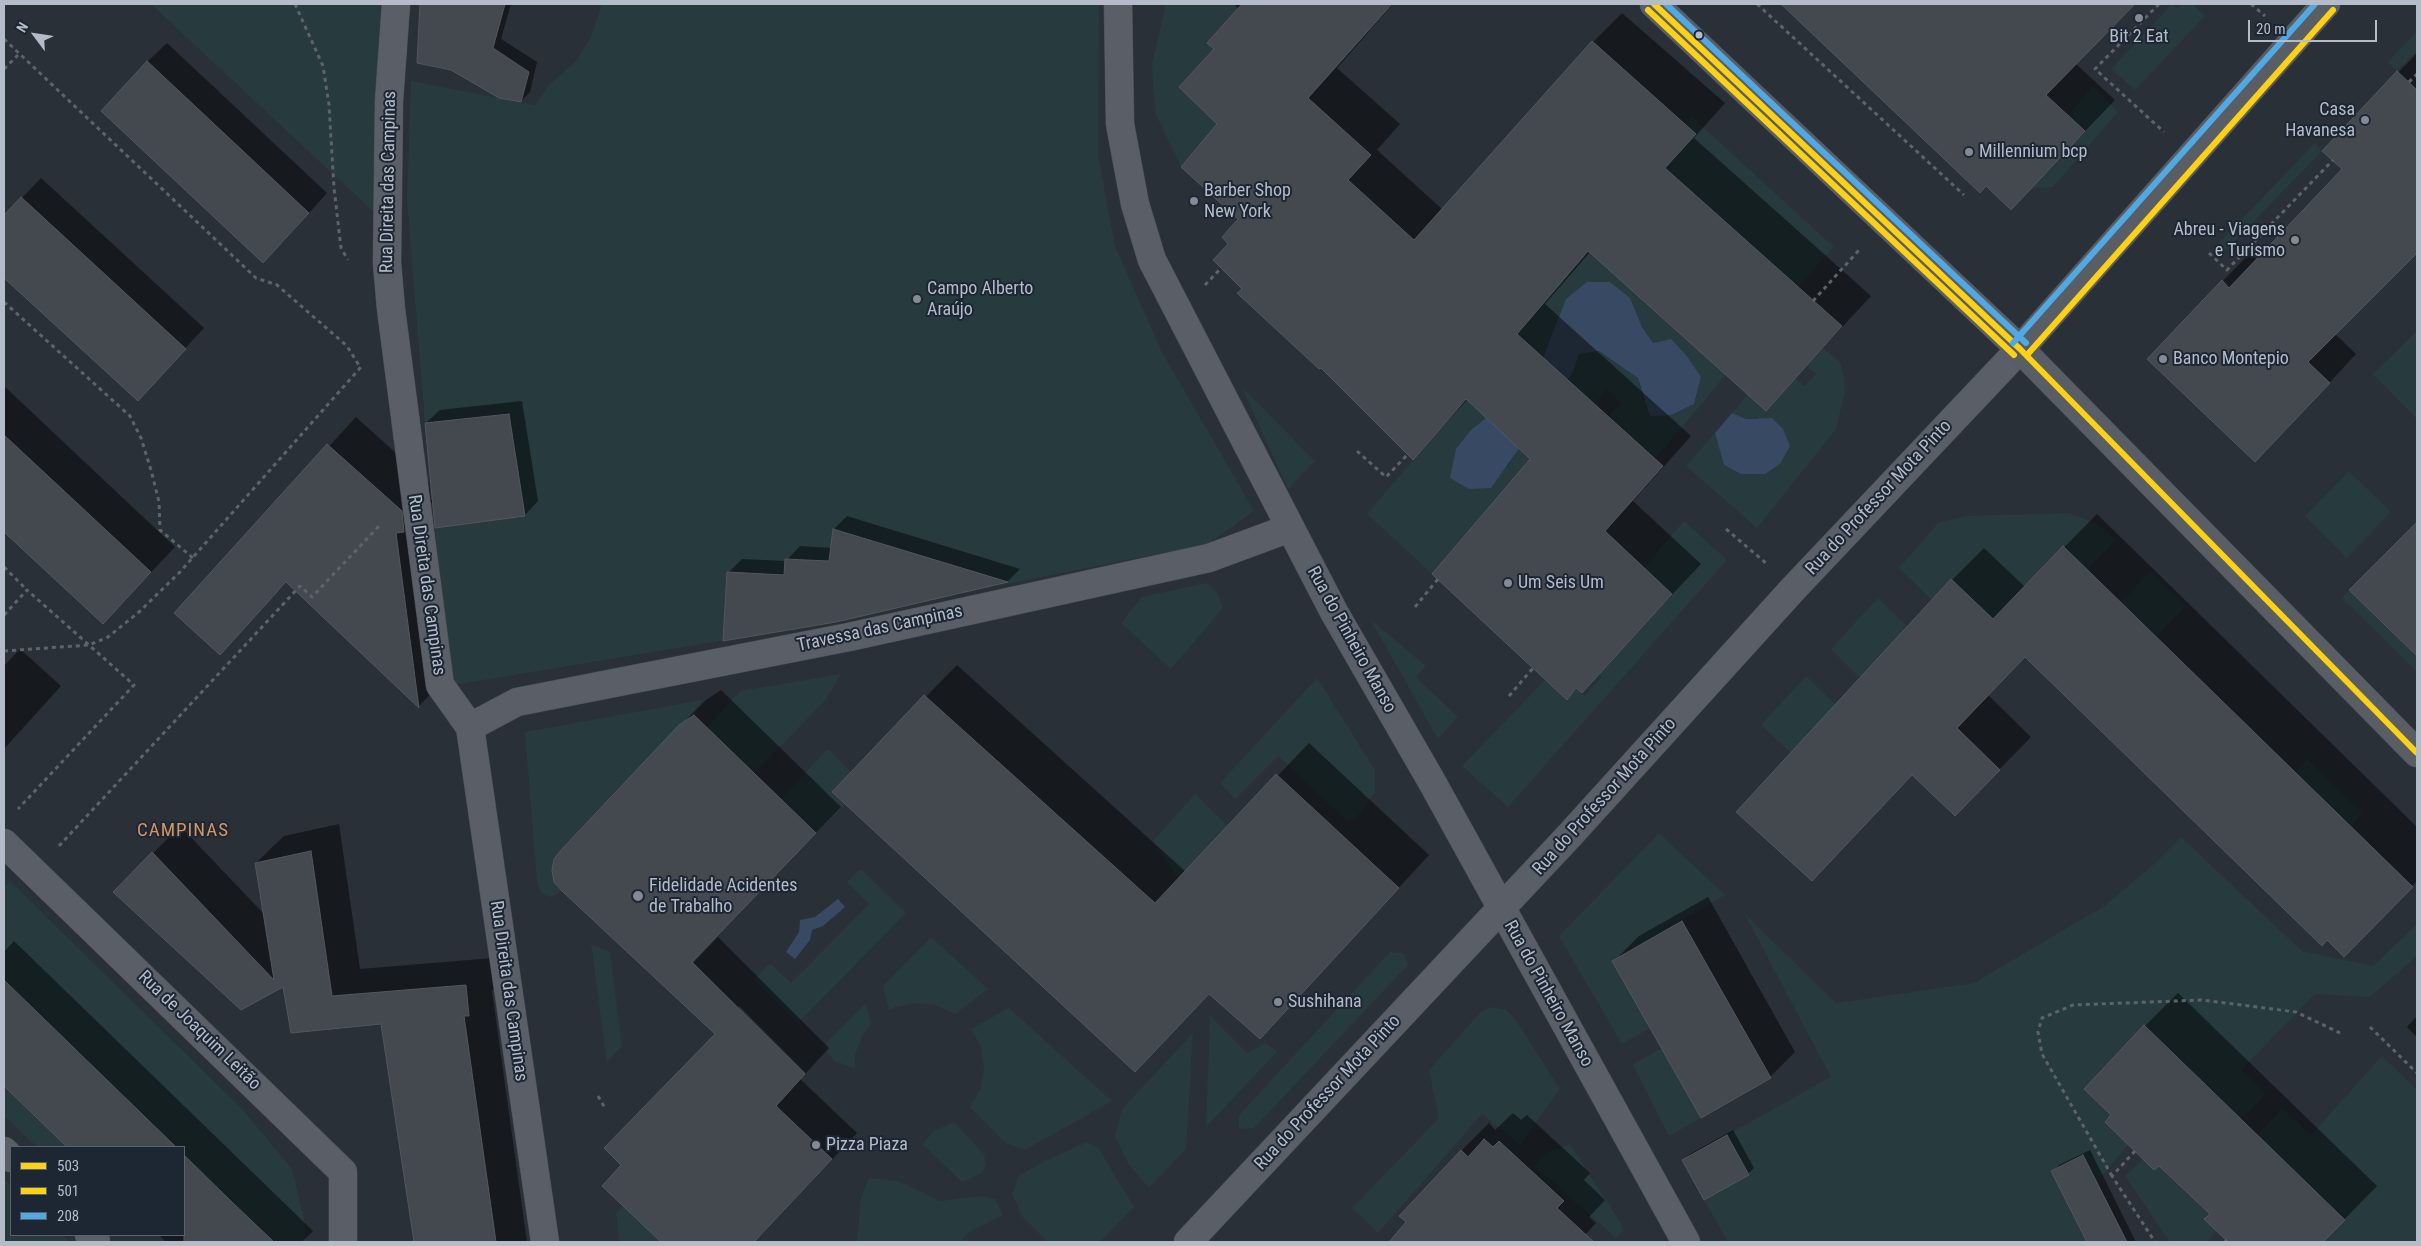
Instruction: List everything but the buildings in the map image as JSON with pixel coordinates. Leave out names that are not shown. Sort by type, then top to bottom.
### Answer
[{"type":"main road","points":[[2326,4],[2020,349],[2417,753]]},
{"type":"street","name":"Rua Direita das Campinas","points":[[396,4],[389,101],[387,263],[413,490],[440,685],[470,727],[545,1242]]},
{"type":"street","name":"Rua do Pinheiro Manso","points":[[1118,4],[1120,124],[1135,204],[1152,260],[1341,626],[1432,782],[1686,1242]]},
{"type":"street","points":[[1654,4],[2020,349]]},
{"type":"street","name":"Rua do Professor Mota Pinto","points":[[1188,1242],[1501,910],[1794,588],[2020,349]]},
{"type":"street","name":"Travessa das Campinas","points":[[470,727],[517,702],[849,637],[1208,558],[1290,528]]},
{"type":"street","name":"Rua de Joaquim Leitão","points":[[4,843],[343,1172],[343,1242]]},
{"type":"path","points":[[295,4],[323,66],[329,106],[334,188],[341,248],[350,263]]},
{"type":"path","points":[[1757,4],[1964,195]]},
{"type":"path","points":[[2159,4],[2095,69],[2191,156]]},
{"type":"path","points":[[2251,4],[2270,21]]},
{"type":"path","points":[[4,39],[18,55],[256,278],[277,284],[347,346],[360,368]]},
{"type":"path","points":[[4,69],[18,55]]},
{"type":"path","points":[[2409,82],[2417,74]]},
{"type":"path","points":[[2209,253],[2227,270],[2332,160]]},
{"type":"path","points":[[1813,300],[1885,223]]},
{"type":"path","points":[[4,302],[130,416],[141,438],[151,470],[159,502],[160,530],[193,558]]},
{"type":"path","points":[[4,652],[89,645],[108,637],[139,612],[193,558],[394,331]]},
{"type":"path","points":[[1357,451],[1386,477],[1408,454]]},
{"type":"path","points":[[35,872],[300,586],[312,597],[413,490]]},
{"type":"path","points":[[1726,528],[1794,588]]},
{"type":"path","points":[[4,567],[27,590],[134,685],[17,810]]},
{"type":"path","points":[[1415,607],[1438,579]]},
{"type":"path","points":[[4,615],[27,590]]},
{"type":"path","points":[[1509,696],[1533,668]]},
{"type":"path","points":[[2155,1242],[2112,1176],[2042,1054],[2038,1032],[2042,1018],[2073,1005],[2200,1000],[2296,1012],[2340,1033]]},
{"type":"path","points":[[2370,1027],[2417,1073]]},
{"type":"path","points":[[598,1096],[604,1108]]},
{"type":"path","points":[[2112,1176],[2135,1151]]},
{"type":"green space","points":[[151,4],[384,4],[380,218]]},
{"type":"green space","name":"Campo Alberto Araújo","points":[[602,4],[1099,4],[1098,155],[1115,246],[1162,352],[1254,511],[1208,544],[977,590],[836,622],[459,684],[449,680],[425,423],[407,200],[411,81],[535,105],[551,83],[575,62],[591,37]]},
{"type":"green space","points":[[1166,4],[1233,4],[1237,9],[1208,43],[1214,49],[1217,124],[1181,167],[1156,115],[1153,90],[1152,64]]},
{"type":"green space","points":[[2172,4],[2177,9],[2182,4],[2192,4],[2205,16],[2135,90],[2111,69]]},
{"type":"green space","points":[[2417,31],[2417,50],[2397,71],[2388,62]]},
{"type":"green space","points":[[2093,86],[2118,112],[2053,187],[2030,189],[2085,131],[2068,115]]},
{"type":"green space","points":[[1692,117],[1834,247],[1798,287],[1665,168],[1696,134],[1685,123]]},
{"type":"green space","points":[[2315,143],[2322,151],[2223,253],[2216,246]]},
{"type":"green space","points":[[1588,251],[1726,375],[1655,459],[1608,417],[1621,403],[1607,389],[1594,404],[1566,379],[1573,372],[1579,354],[1599,351],[1638,378],[1643,400],[1694,404],[1701,377],[1687,356],[1653,343],[1642,327],[1630,298],[1551,342],[1543,358],[1517,334]]},
{"type":"green space","points":[[2417,331],[2417,419],[2373,374]]},
{"type":"green space","points":[[1823,348],[1840,362],[1844,377],[1845,392],[1836,429],[1757,528],[1686,466],[1715,433],[1724,465],[1741,474],[1765,474],[1758,417],[1746,419],[1732,413],[1748,394],[1766,411],[1795,378],[1805,386],[1816,374],[1807,366]]},
{"type":"green space","points":[[1241,386],[1315,461],[1288,489]]},
{"type":"green space","points":[[1466,399],[1486,418],[1471,430],[1508,467],[1518,447],[1530,458],[1432,574],[1367,514]]},
{"type":"green space","points":[[2349,471],[2391,512],[2347,558],[2305,516]]},
{"type":"green space","points":[[2069,513],[2096,523],[2116,540],[2087,569],[2063,546],[1993,619],[1932,600],[1899,568],[1938,523],[1965,516]]},
{"type":"green space","points":[[1684,521],[1727,560],[1508,807],[1462,766],[1545,680],[1567,700],[1576,688],[1585,696],[1602,677],[1585,662],[1638,631],[1672,594],[1659,581],[1654,587],[1639,573]]},
{"type":"green space","points":[[2150,571],[2186,607],[2156,636],[2121,602]]},
{"type":"green space","points":[[1207,583],[1218,594],[1223,608],[1171,669],[1121,623],[1142,597]]},
{"type":"green space","points":[[2349,590],[2417,656],[2417,672],[2342,598]]},
{"type":"green space","points":[[1878,598],[1908,627],[1860,678],[1831,649]]},
{"type":"green space","points":[[1370,619],[1426,666],[1416,677],[1458,717],[1438,739]]},
{"type":"green space","points":[[841,674],[825,701],[753,774],[706,728],[740,691]]},
{"type":"green space","points":[[1806,676],[1836,705],[1791,753],[1761,725]]},
{"type":"green space","points":[[1317,678],[1375,770],[1375,793],[1355,820],[1348,822],[1278,756],[1235,799],[1220,783]]},
{"type":"green space","points":[[702,700],[687,720],[679,725],[554,859],[552,870],[554,882],[562,891],[551,897],[542,894],[537,883],[525,732]]},
{"type":"green space","points":[[828,749],[851,772],[832,792],[845,805],[816,833],[780,799]]},
{"type":"green space","points":[[2307,759],[2363,813],[2351,826],[2295,771]]},
{"type":"green space","points":[[1195,794],[1228,826],[1178,879],[1153,841]]},
{"type":"green space","points":[[1659,833],[1725,895],[1613,961],[1650,1028],[1622,1044],[1559,936]]},
{"type":"green space","points":[[2181,837],[2302,951],[2373,966],[2417,924],[2417,956],[2370,997],[2315,994],[2241,1070],[2266,1094],[2241,1119],[2111,1115],[2128,1145],[2096,1183],[2052,1171],[2087,1242],[1728,1242],[1704,1200],[1749,1175],[1727,1135],[1831,1077],[1744,913],[1836,1003],[1974,983],[2106,905],[2153,865]]},
{"type":"green space","points":[[861,869],[906,913],[798,1023],[754,979],[770,963],[791,983],[869,904],[847,882]]},
{"type":"green space","points":[[10,881],[244,1111],[292,1169],[305,1223],[306,1242],[274,1242],[185,1156],[185,1146],[175,1146],[4,980],[4,888]]},
{"type":"green space","points":[[931,937],[988,989],[955,1014],[936,1005],[916,1003],[895,1007],[889,1011],[883,986]]},
{"type":"green space","points":[[591,944],[610,952],[622,1046],[607,1062]]},
{"type":"green space","points":[[1390,952],[1404,953],[1408,965],[1254,1128],[1239,1129],[1239,1115]]},
{"type":"green space","points":[[866,1003],[871,1025],[863,1034],[855,1055],[855,1069],[835,1061],[822,1047]]},
{"type":"green space","points":[[1491,1007],[1506,1010],[1513,1016],[1560,1089],[1520,1145],[1482,1114],[1378,1233],[1352,1208],[1439,1118],[1429,1070],[1479,1014]]},
{"type":"green space","points":[[1009,1008],[1112,1101],[1025,1150],[1006,1143],[970,1107],[980,1089],[984,1068],[981,1047],[971,1029]]},
{"type":"green space","points":[[1210,1016],[1247,1053],[1266,1043],[1277,1052],[1206,1127]]},
{"type":"green space","points":[[1193,1033],[1186,1149],[1149,1188],[1129,1165],[1115,1136],[1122,1109]]},
{"type":"green space","points":[[1662,1048],[1701,1118],[1669,1136],[1633,1064]]},
{"type":"green space","points":[[2382,1056],[2417,1090],[2417,1242],[2323,1242],[2345,1220],[2257,1135],[2282,1108],[2311,1135]]},
{"type":"green space","points":[[4,1086],[66,1146],[36,1146],[4,1116]]},
{"type":"green space","points":[[954,1122],[984,1154],[986,1165],[981,1174],[962,1182],[922,1144],[934,1131]]},
{"type":"green space","points":[[1087,1142],[1099,1149],[1134,1207],[1100,1242],[1048,1242],[1022,1216],[1012,1194],[1019,1176],[1043,1162]]},
{"type":"green space","points":[[1570,1144],[1620,1222],[1623,1230],[1616,1238],[1534,1166],[1546,1153]]},
{"type":"green space","points":[[2143,1159],[2154,1170],[2159,1166],[2210,1214],[2205,1219],[2217,1231],[2207,1242],[2170,1242],[2125,1176]]},
{"type":"green space","points":[[869,1178],[898,1181],[940,1201],[981,1196],[995,1199],[1003,1215],[969,1232],[960,1242],[857,1242],[861,1198]]},
{"type":"green space","points":[[4,1179],[10,1185],[10,1236],[63,1236],[69,1242],[4,1242]]},
{"type":"green space","points":[[623,1206],[661,1242],[619,1242],[616,1213]]},
{"type":"water","points":[[1587,282],[1610,282],[1630,298],[1642,327],[1653,343],[1671,339],[1687,356],[1701,377],[1694,404],[1671,415],[1650,416],[1638,378],[1599,351],[1579,354],[1573,372],[1491,488],[1469,489],[1450,478],[1456,449],[1471,430],[1486,418],[1543,358],[1566,299]]},
{"type":"water","points":[[1732,413],[1746,419],[1772,418],[1783,429],[1790,446],[1780,464],[1765,474],[1741,474],[1724,465],[1715,433]]},
{"type":"water","points":[[838,899],[845,907],[823,926],[812,930],[810,940],[795,959],[786,952],[799,932],[800,920],[815,917]]},
{"type":"transit line","name":"503","points":[[1654,4],[2020,349],[2417,753]]},
{"type":"transit line","name":"208","points":[[1666,4],[2026,343]]},
{"type":"transit line","name":"208","points":[[2013,343],[2315,4]]},
{"type":"transit line","name":"501","points":[[1648,10],[2014,355]]},
{"type":"transit line","name":"501","points":[[2027,355],[2333,10]]},
{"type":"place","name":"Bit 2 Eat","points":[[2139,18]]},
{"type":"place","name":"Casa Havanesa","points":[[2365,120]]},
{"type":"place","name":"Millennium bcp","points":[[1969,152]]},
{"type":"place","name":"Barber Shop New York","points":[[1194,201]]},
{"type":"place","name":"Abreu - Viagens e Turismo","points":[[2295,240]]},
{"type":"place","name":"Campo Alberto Araújo","points":[[917,299]]},
{"type":"place","name":"Banco Montepio","points":[[2163,359]]},
{"type":"place","name":"Um Seis Um","points":[[1508,583]]},
{"type":"place","name":"Fidelidade Acidentes de Trabalho","points":[[638,896]]},
{"type":"place","name":"Sushihana","points":[[1278,1002]]},
{"type":"place","name":"Pizza Piaza","points":[[816,1145]]},
{"type":"district","name":"CAMPINAS","points":[[183,831]]}]
